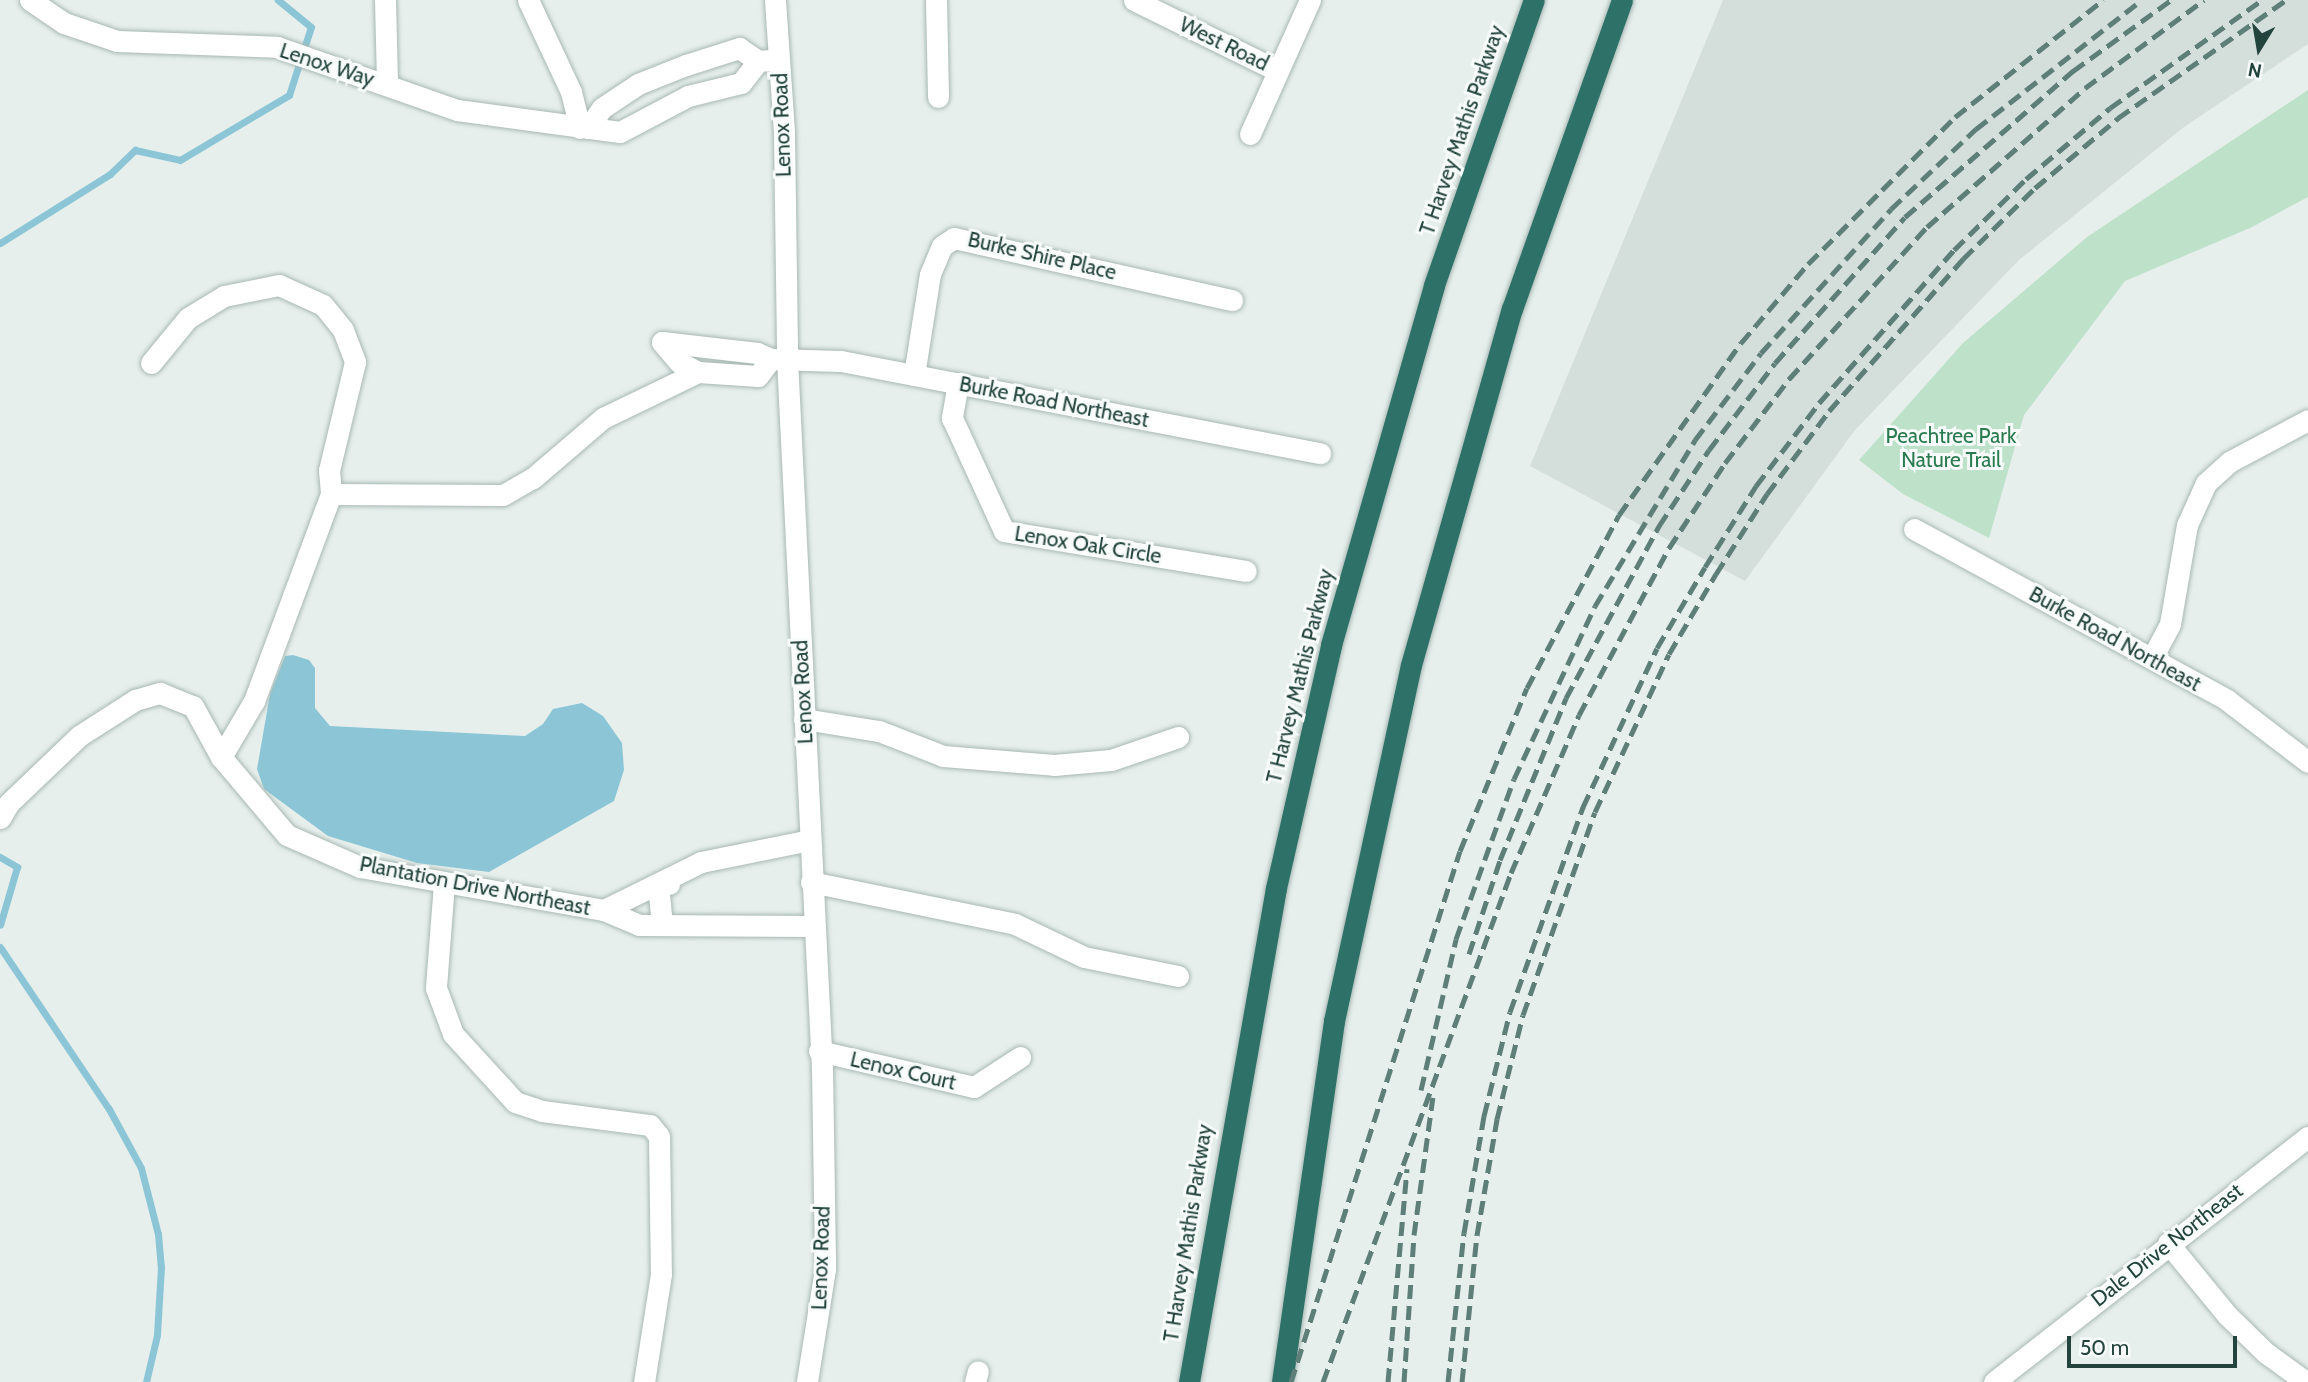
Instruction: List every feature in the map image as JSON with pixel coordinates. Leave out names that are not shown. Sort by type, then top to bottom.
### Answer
[{"type":"highway","name":"T Harvey Mathis Parkway","points":[[1189,1382],[1276,888],[1331,645],[1434,285],[1534,0]]},
{"type":"highway","points":[[1282,1382],[1334,1021],[1411,665],[1512,309],[1622,0]]},
{"type":"street","name":"Lenox Way","points":[[30,0],[64,23],[117,41],[277,47],[457,110],[620,132],[688,96],[741,83],[769,60]]},
{"type":"street","points":[[385,0],[387,85]]},
{"type":"street","points":[[528,0],[571,92],[584,128],[602,108],[638,84],[678,68],[739,48],[769,60]]},
{"type":"street","name":"Lenox Road","points":[[775,0],[769,60],[779,359],[804,719],[819,1051],[825,1269],[807,1382]]},
{"type":"street","points":[[936,0],[938,97]]},
{"type":"street","name":"West Road","points":[[1134,0],[1276,70]]},
{"type":"street","points":[[1250,134],[1276,70],[1310,0]]},
{"type":"street","points":[[678,68],[688,96]]},
{"type":"street","name":"Burke Shire Place","points":[[914,375],[930,274],[942,246],[954,238],[1233,300]]},
{"type":"street","points":[[151,363],[188,318],[224,296],[279,285],[323,305],[343,330],[355,362],[328,470],[331,494],[254,701],[221,757]]},
{"type":"street","name":"Burke Road Northeast","points":[[698,372],[679,362],[662,342],[722,351],[757,352],[779,359],[841,361],[1320,453]]},
{"type":"street","points":[[722,351],[722,374]]},
{"type":"street","points":[[331,494],[503,495],[533,478],[603,418],[698,372],[758,376],[779,359]]},
{"type":"street","name":"Lenox Oak Circle","points":[[958,383],[952,418],[1004,531],[1246,571]]},
{"type":"street","points":[[2152,658],[2170,624],[2186,525],[2206,483],[2229,462],[2308,420]]},
{"type":"street","name":"Burke Road Northeast","points":[[1914,529],[2227,701],[2308,762]]},
{"type":"street","name":"Plantation Drive Northeast","points":[[5,811],[79,736],[135,700],[160,693],[193,706],[221,757],[287,835],[360,867],[604,910],[639,925],[813,926]]},
{"type":"street","points":[[804,719],[879,731],[943,756],[1054,765],[1111,760],[1178,737]]},
{"type":"street","name":"Plantation Drive Northeast","points":[[604,910],[658,884],[674,884],[695,872],[701,862],[810,840]]},
{"type":"street","points":[[811,882],[1015,924],[1084,957],[1178,976]]},
{"type":"street","points":[[444,883],[436,988],[453,1034],[515,1102],[542,1111],[650,1125],[659,1136],[661,1274],[644,1382]]},
{"type":"street","points":[[658,884],[662,925]]},
{"type":"street","name":"Lenox Court","points":[[819,1051],[974,1087],[1020,1057]]},
{"type":"street","name":"Dale Drive Northeast","points":[[1994,1382],[2168,1242],[2308,1137]]},
{"type":"street","points":[[2168,1242],[2227,1315],[2266,1353],[2306,1382]]},
{"type":"shaded area","points":[[1723,0],[2308,0],[2308,44],[2184,127],[2019,260],[1855,430],[1745,581],[1530,466]]},
{"type":"green space","name":"Peachtree Park Nature Trail","points":[[2308,90],[2308,197],[2250,228],[2125,281],[2024,415],[1989,538],[1903,494],[1859,460],[1963,343],[2087,237]]},
{"type":"water","points":[[293,655],[309,660],[315,668],[315,708],[330,726],[525,736],[543,724],[553,709],[582,703],[603,716],[622,743],[624,770],[614,801],[489,872],[417,863],[328,836],[264,789],[257,769],[270,694],[285,656]]},
{"type":"waterway","points":[[0,243],[110,174],[135,150],[180,160],[289,95],[311,27],[278,0]]},
{"type":"waterway","points":[[0,857],[17,867],[0,925]]},
{"type":"waterway","points":[[0,947],[109,1109],[141,1168],[158,1234],[161,1267],[157,1335],[146,1382]]},
{"type":"railway","points":[[1291,1382],[1460,851],[1527,688],[1619,515],[1741,343],[1808,264],[1955,117],[2103,0]]},
{"type":"railway","points":[[1421,1090],[1456,939],[1514,779],[1595,606],[1695,440],[1761,353],[1891,209],[1976,129],[2142,0]]},
{"type":"railway","points":[[1469,954],[1500,860],[1566,698],[1659,526],[1709,450],[1775,363],[1905,217],[2073,71],[2171,0]]},
{"type":"railway","points":[[1323,1382],[1511,873],[1579,715],[1669,548],[1725,463],[1789,379],[1927,227],[2085,88],[2204,0]]},
{"type":"railway","points":[[1448,1382],[1464,1233],[1484,1116],[1510,1012],[1583,807],[1657,648],[1756,486],[1819,403],[1954,250],[2026,179],[2110,108],[2262,0]]},
{"type":"railway","points":[[1462,1382],[1477,1235],[1497,1119],[1523,1015],[1595,812],[1669,654],[1716,574],[1767,494],[1829,411],[1963,259],[2035,188],[2118,118],[2286,0]]},
{"type":"railway","points":[[1404,1382],[1414,1235],[1433,1097]]},
{"type":"railway","points":[[1388,1382],[1407,1169]]}]
